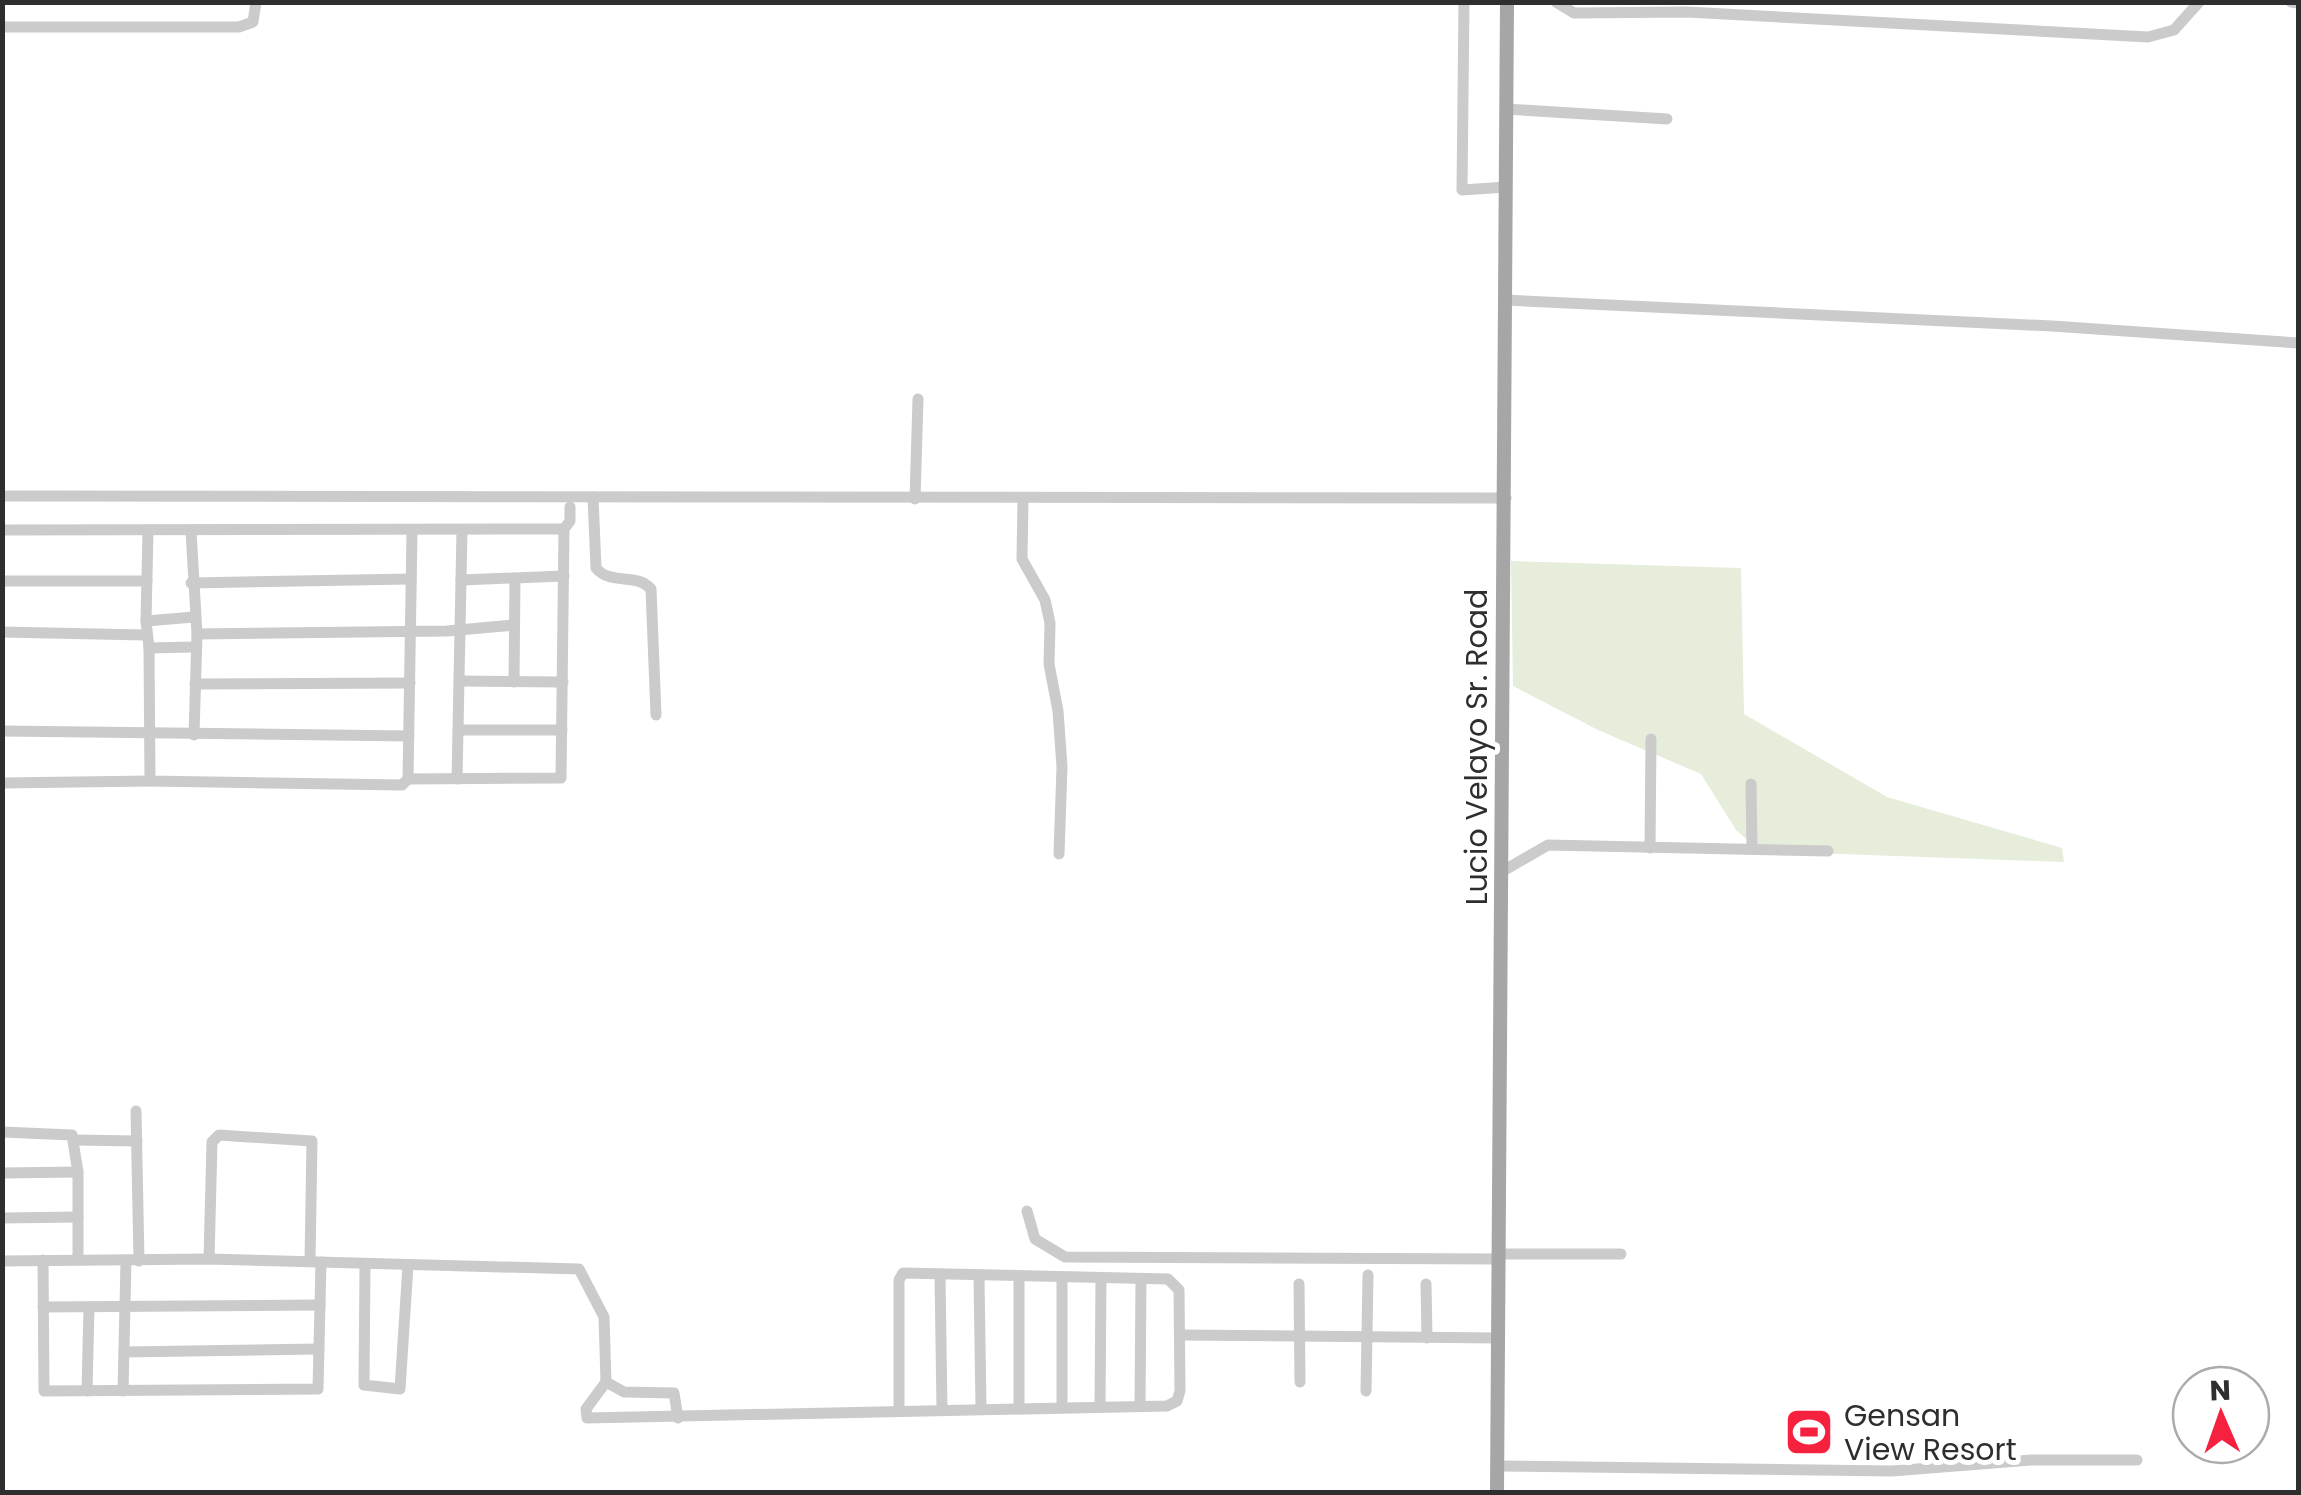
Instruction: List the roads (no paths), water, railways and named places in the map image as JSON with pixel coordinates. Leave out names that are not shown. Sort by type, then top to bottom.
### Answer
[{"type":"main road","name":"Lucio Velayo Sr. Road","points":[[1497,1492],[1495,1258],[1503,871],[1507,2]]},
{"type":"street","points":[[2,27],[238,27],[253,22],[256,2]]},
{"type":"street","points":[[1464,2],[1462,190],[1506,187]]},
{"type":"street","points":[[1556,2],[1574,14],[1688,8],[2148,37],[2174,30],[2199,2]]},
{"type":"street","points":[[1506,109],[1668,119]]},
{"type":"street","points":[[1505,300],[2052,326],[2298,343]]},
{"type":"street","points":[[914,499],[918,399]]},
{"type":"street","points":[[2,496],[1506,498]]},
{"type":"street","points":[[592,496],[596,568],[608,578],[640,580],[651,588],[656,714]]},
{"type":"street","points":[[1023,500],[1022,559],[1044,600],[1050,624],[1049,664],[1062,768],[1060,854]]},
{"type":"street","points":[[2,783],[402,784],[408,780],[562,778],[564,528],[570,521],[570,507]]},
{"type":"street","points":[[2,530],[564,528]]},
{"type":"street","points":[[148,530],[150,781]]},
{"type":"street","points":[[457,779],[462,530]]},
{"type":"street","points":[[191,531],[196,640],[194,735]]},
{"type":"street","points":[[408,780],[412,531]]},
{"type":"street","points":[[461,580],[564,576]]},
{"type":"street","points":[[514,682],[515,578]]},
{"type":"street","points":[[191,582],[411,579]]},
{"type":"street","points":[[2,581],[147,581]]},
{"type":"street","points":[[147,634],[194,617]]},
{"type":"street","points":[[2,632],[147,634],[196,640],[514,625]]},
{"type":"street","points":[[458,681],[562,682]]},
{"type":"street","points":[[195,684],[410,684]]},
{"type":"street","points":[[458,730],[562,730]]},
{"type":"street","points":[[2,731],[409,736]]},
{"type":"street","points":[[1650,848],[1651,739]]},
{"type":"street","points":[[1751,784],[1752,850]]},
{"type":"street","points":[[1503,871],[1548,845],[1828,850]]},
{"type":"street","points":[[123,1391],[126,1306],[133,1261],[136,1112]]},
{"type":"street","points":[[2,1132],[60,1131],[75,1140],[136,1141]]},
{"type":"street","points":[[43,1260],[44,1390],[318,1390],[320,1306],[312,1142],[219,1135],[212,1142],[209,1260]]},
{"type":"street","points":[[75,1140],[78,1260]]},
{"type":"street","points":[[2,1172],[78,1172]]},
{"type":"street","points":[[1028,1211],[1035,1238],[1064,1257],[1495,1258],[1621,1254]]},
{"type":"street","points":[[2,1218],[78,1217]]},
{"type":"street","points":[[2,1261],[209,1260],[578,1269],[604,1317],[606,1382],[586,1408],[589,1419],[899,1408],[1167,1406],[1179,1397],[1180,1336],[1175,1282],[979,1278],[905,1272],[899,1280],[899,1408]]},
{"type":"street","points":[[364,1266],[364,1385],[400,1389],[408,1265]]},
{"type":"street","points":[[1366,1391],[1368,1275]]},
{"type":"street","points":[[940,1276],[942,1409]]},
{"type":"street","points":[[979,1278],[981,1408]]},
{"type":"street","points":[[1018,1408],[1019,1278]]},
{"type":"street","points":[[1062,1279],[1062,1406]]},
{"type":"street","points":[[1100,1406],[1101,1279]]},
{"type":"street","points":[[1140,1406],[1141,1279]]},
{"type":"street","points":[[1299,1284],[1300,1382]]},
{"type":"street","points":[[1426,1284],[1427,1338]]},
{"type":"street","points":[[43,1307],[320,1306]]},
{"type":"street","points":[[87,1390],[89,1307]]},
{"type":"street","points":[[1180,1336],[1495,1338]]},
{"type":"street","points":[[124,1352],[319,1349]]},
{"type":"street","points":[[606,1382],[624,1392],[674,1393],[678,1418]]},
{"type":"street","points":[[1497,1466],[1892,1470],[2031,1460],[2137,1460]]},
{"type":"place","name":"Gensan View Resort","points":[[1809,1432]]}]
